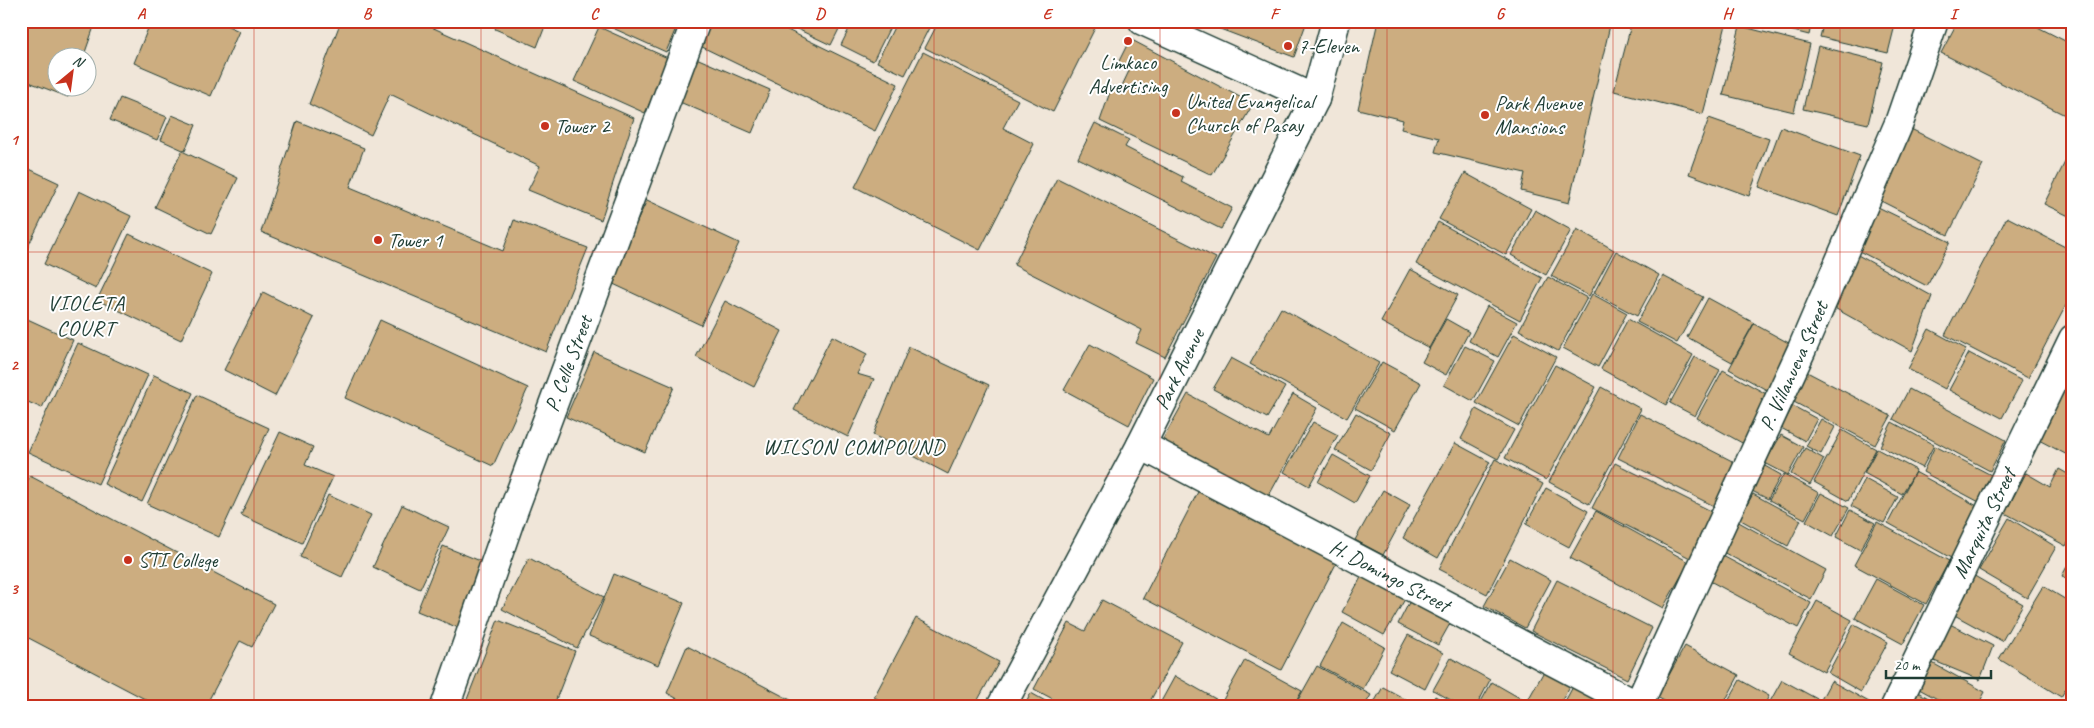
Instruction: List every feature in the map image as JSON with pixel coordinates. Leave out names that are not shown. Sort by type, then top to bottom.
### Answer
[{"type":"street","name":"P. Celle Street","points":[[445,707],[510,520],[696,21]]},
{"type":"street","points":[[1143,21],[1315,99]]},
{"type":"street","name":"Park Avenue","points":[[1001,707],[1141,445],[1315,99],[1336,21]]},
{"type":"street","name":"P. Villanueva Street","points":[[1639,706],[1802,349],[1899,123],[1934,21]]},
{"type":"street","name":"Marquita Street","points":[[1895,707],[2073,339]]},
{"type":"street","name":"H. Domingo Street","points":[[1141,445],[1639,706]]},
{"type":"building","points":[[21,21],[96,21],[87,48],[48,48],[48,89],[21,79]]},
{"type":"building","points":[[151,21],[217,21],[239,31],[211,96],[134,63]]},
{"type":"building","name":"Tower 2","points":[[341,21],[418,21],[634,118],[601,220],[528,190],[540,166],[390,94],[371,135],[309,104]]},
{"type":"building","points":[[499,21],[547,21],[537,47],[495,29]]},
{"type":"building","points":[[608,21],[679,21],[666,52],[606,25]]},
{"type":"building","points":[[707,21],[769,21],[898,84],[875,131],[696,44]]},
{"type":"building","points":[[796,21],[843,21],[831,45],[793,27]]},
{"type":"building","points":[[853,21],[893,21],[873,61],[841,45]]},
{"type":"building","points":[[897,21],[925,21],[931,24],[905,75],[877,62]]},
{"type":"building","points":[[939,21],[1086,21],[1096,26],[1053,112],[925,48]]},
{"type":"building","points":[[1199,21],[1307,21],[1294,57]]},
{"type":"building","name":"Park Avenue Mansions","points":[[1378,21],[1611,21],[1569,203],[1521,191],[1525,173],[1435,152],[1439,138],[1401,129],[1403,120],[1358,109]]},
{"type":"building","points":[[1632,21],[1727,21],[1703,114],[1614,91]]},
{"type":"building","points":[[1754,21],[1812,21],[1809,35]]},
{"type":"building","points":[[1824,21],[1896,21],[1888,53],[1820,37]]},
{"type":"building","points":[[1958,21],[2026,21],[2073,45],[2073,119],[1941,53]]},
{"type":"building","points":[[1740,26],[1810,44],[1794,112],[1723,95]]},
{"type":"building","points":[[599,27],[670,59],[645,113],[574,81]]},
{"type":"building","name":"United Evangelical Church of Pasay","points":[[1130,39],[1253,104],[1212,175],[1100,121],[1112,86],[1120,90],[1129,71],[1118,63]]},
{"type":"building","points":[[1818,46],[1883,62],[1868,124],[1803,109]]},
{"type":"building","points":[[923,52],[1018,100],[1003,128],[1034,144],[980,250],[855,187]]},
{"type":"building","points":[[694,57],[770,90],[752,133],[675,100]]},
{"type":"building","points":[[120,98],[167,117],[157,140],[110,120]]},
{"type":"building","points":[[172,115],[196,125],[185,151],[161,140]]},
{"type":"building","points":[[1709,118],[1769,139],[1749,196],[1689,174]]},
{"type":"building","name":"Tower 1","points":[[297,121],[364,148],[350,187],[503,251],[514,220],[588,248],[546,352],[261,232]]},
{"type":"building","points":[[1095,123],[1129,140],[1125,147],[1183,177],[1181,182],[1232,208],[1221,229],[1078,158]]},
{"type":"building","points":[[1781,127],[1860,156],[1838,216],[1759,187]]},
{"type":"building","points":[[1911,129],[1983,165],[1948,235],[1877,199]]},
{"type":"building","points":[[2073,146],[2073,218],[2044,204]]},
{"type":"building","points":[[182,151],[238,178],[211,234],[155,207]]},
{"type":"building","points":[[21,165],[59,183],[21,261]]},
{"type":"building","points":[[1465,173],[1531,209],[1506,255],[1439,219]]},
{"type":"building","points":[[1057,178],[1216,258],[1165,357],[1136,343],[1142,330],[1014,265]]},
{"type":"building","points":[[79,191],[131,216],[96,289],[44,264]]},
{"type":"building","points":[[647,200],[739,243],[701,325],[609,282]]},
{"type":"building","points":[[1878,207],[1950,242],[1927,286],[1857,250]]},
{"type":"building","points":[[1535,210],[1571,230],[1546,275],[1511,255]]},
{"type":"building","points":[[2007,217],[2073,251],[2073,292],[2028,378],[1945,335]]},
{"type":"building","points":[[1438,222],[1542,278],[1520,320],[1416,264]]},
{"type":"building","points":[[1577,229],[1614,250],[1589,296],[1551,276]]},
{"type":"building","points":[[129,234],[212,274],[181,340],[97,300]]},
{"type":"building","points":[[1616,251],[1659,275],[1637,316],[1594,293]]},
{"type":"building","points":[[1856,254],[1932,296],[1912,351],[1829,305]]},
{"type":"building","points":[[1410,269],[1458,295],[1429,348],[1381,322]]},
{"type":"building","points":[[1663,276],[1703,297],[1677,343],[1637,322]]},
{"type":"building","points":[[1548,277],[1587,298],[1558,351],[1519,330]]},
{"type":"building","points":[[263,292],[314,318],[275,396],[224,370]]},
{"type":"building","points":[[1592,294],[1627,313],[1598,367],[1563,348]]},
{"type":"building","points":[[1708,298],[1754,323],[1732,362],[1687,337]]},
{"type":"building","points":[[725,301],[782,331],[754,387],[696,357]]},
{"type":"building","points":[[1487,306],[1517,322],[1498,357],[1469,341]]},
{"type":"building","points":[[1281,308],[1379,363],[1347,418],[1250,364]]},
{"type":"building","points":[[21,316],[73,340],[42,408],[21,399]]},
{"type":"building","points":[[1446,319],[1469,332],[1446,375],[1422,362]]},
{"type":"building","points":[[1628,319],[1693,355],[1666,405],[1601,369]]},
{"type":"building","points":[[380,320],[528,388],[493,466],[345,398]]},
{"type":"building","points":[[1754,324],[1796,347],[1772,393],[1729,369]]},
{"type":"building","points":[[1929,329],[1966,349],[1945,389],[1908,369]]},
{"type":"building","points":[[1514,334],[1556,357],[1519,426],[1476,403]]},
{"type":"building","points":[[832,336],[867,354],[857,374],[874,379],[848,437],[794,410]]},
{"type":"building","points":[[78,343],[148,375],[98,484],[28,452]]},
{"type":"building","points":[[1090,344],[1153,378],[1129,425],[1064,390]]},
{"type":"building","points":[[1465,346],[1495,361],[1473,401],[1444,385]]},
{"type":"building","points":[[909,347],[989,385],[948,474],[873,435]]},
{"type":"building","points":[[594,352],[674,387],[645,452],[566,417]]},
{"type":"building","points":[[1969,353],[2022,381],[2002,418],[1949,390]]},
{"type":"building","points":[[1695,357],[1720,370],[1695,416],[1670,403]]},
{"type":"building","points":[[1231,358],[1285,387],[1267,418],[1213,389]]},
{"type":"building","points":[[1382,362],[1421,383],[1395,430],[1355,408]]},
{"type":"building","points":[[1555,365],[1596,387],[1546,480],[1505,458]]},
{"type":"building","points":[[1723,370],[1770,396],[1744,444],[1697,418]]},
{"type":"building","points":[[2071,370],[2073,372],[2073,458],[2035,438]]},
{"type":"building","points":[[1807,372],[1891,416],[1875,445],[1792,401]]},
{"type":"building","points":[[154,375],[193,393],[142,502],[104,484]]},
{"type":"building","points":[[1601,387],[1641,409],[1589,504],[1549,482]]},
{"type":"building","points":[[1909,389],[2006,440],[1990,471],[1893,419]]},
{"type":"building","points":[[1188,394],[1269,438],[1293,394],[1317,408],[1267,499],[1162,441]]},
{"type":"building","points":[[197,395],[269,428],[219,537],[147,504]]},
{"type":"building","points":[[1793,406],[1817,419],[1805,441],[1781,428]]},
{"type":"building","points":[[1476,409],[1514,430],[1498,459],[1461,439]]},
{"type":"building","points":[[1356,413],[1391,433],[1371,470],[1335,450]]},
{"type":"building","points":[[1640,414],[1740,465],[1718,508],[1618,458]]},
{"type":"building","points":[[1821,419],[1835,427],[1821,454],[1806,446]]},
{"type":"building","points":[[1313,422],[1338,435],[1309,486],[1284,472]]},
{"type":"building","points":[[1892,422],[1934,445],[1922,468],[1880,446]]},
{"type":"building","points":[[1842,430],[1876,449],[1848,501],[1814,482]]},
{"type":"building","points":[[280,432],[313,447],[305,465],[333,477],[302,543],[241,515]]},
{"type":"building","points":[[1781,435],[1803,447],[1788,475],[1765,463]]},
{"type":"building","points":[[1455,443],[1490,462],[1438,558],[1403,538]]},
{"type":"building","points":[[1935,446],[1995,477],[1981,503],[1923,472]]},
{"type":"building","points":[[1805,448],[1824,459],[1810,485],[1791,474]]},
{"type":"building","points":[[1877,449],[1916,470],[1902,494],[1864,473]]},
{"type":"building","points":[[1333,455],[1370,476],[1355,503],[1318,482]]},
{"type":"building","points":[[1495,459],[1543,484],[1487,594],[1439,569]]},
{"type":"building","points":[[1615,463],[1717,514],[1694,560],[1592,508]]},
{"type":"building","points":[[1763,465],[1781,475],[1768,499],[1750,490]]},
{"type":"building","points":[[2059,469],[2073,477],[2073,534],[2066,546],[2005,513],[2026,473],[2050,487]]},
{"type":"building","points":[[1915,472],[1979,507],[1951,558],[1888,523]]},
{"type":"building","points":[[1784,474],[1819,493],[1805,519],[1769,500]]},
{"type":"building","points":[[30,476],[274,604],[252,647],[240,641],[205,707],[160,707],[21,634],[21,493]]},
{"type":"building","points":[[1865,479],[1898,497],[1884,523],[1851,506]]},
{"type":"building","points":[[1200,488],[1338,560],[1281,670],[1143,598]]},
{"type":"building","points":[[1546,488],[1588,511],[1569,547],[1526,524]]},
{"type":"building","points":[[1383,490],[1410,505],[1383,555],[1355,540]]},
{"type":"building","points":[[1821,493],[1849,508],[1833,536],[1806,521]]},
{"type":"building","points":[[1753,494],[1801,520],[1788,546],[1739,519]]},
{"type":"building","points":[[328,495],[371,515],[342,577],[300,557]]},
{"type":"building","points":[[402,505],[449,527],[420,589],[373,567]]},
{"type":"building","points":[[1850,510],[1875,523],[1860,550],[1836,537]]},
{"type":"building","points":[[1596,511],[1689,562],[1663,608],[1570,558]]},
{"type":"building","points":[[2009,518],[2056,547],[2027,598],[1979,570]]},
{"type":"building","points":[[1735,520],[1826,570],[1811,599],[1719,550]]},
{"type":"building","points":[[1877,522],[1949,561],[1926,604],[1854,565]]},
{"type":"building","points":[[443,546],[493,566],[466,631],[417,611]]},
{"type":"building","points":[[1721,555],[1811,603],[1798,628],[1708,580]]},
{"type":"building","points":[[2073,555],[2073,582],[2062,576]]},
{"type":"building","points":[[529,558],[604,597],[577,648],[502,609]]},
{"type":"building","points":[[1510,558],[1551,580],[1525,628],[1484,606]]},
{"type":"building","points":[[1365,570],[1408,594],[1384,635],[1342,612]]},
{"type":"building","points":[[614,574],[684,603],[658,665],[589,636]]},
{"type":"building","points":[[1971,574],[2023,604],[2002,641],[1949,612]]},
{"type":"building","points":[[1876,579],[1924,605],[1903,644],[1855,618]]},
{"type":"building","points":[[1557,580],[1652,628],[1627,679],[1531,631]]},
{"type":"building","points":[[2043,586],[2073,604],[2073,677],[2061,697],[1999,659]]},
{"type":"building","points":[[1415,591],[1456,613],[1438,645],[1398,624]]},
{"type":"building","points":[[1102,600],[1182,642],[1147,707],[1068,707],[1034,689],[1069,623],[1085,631]]},
{"type":"building","points":[[1817,601],[1852,620],[1824,672],[1789,653]]},
{"type":"building","points":[[916,618],[999,662],[974,707],[892,707],[874,697]]},
{"type":"building","points":[[498,620],[575,651],[553,707],[464,707]]},
{"type":"building","points":[[1946,622],[1993,646],[1980,680],[1927,658]]},
{"type":"building","points":[[1343,623],[1385,647],[1363,689],[1320,666]]},
{"type":"building","points":[[1854,624],[1888,642],[1861,692],[1828,673]]},
{"type":"building","points":[[1408,635],[1443,653],[1425,689],[1389,670]]},
{"type":"building","points":[[687,646],[804,707],[692,707],[667,693]]},
{"type":"building","points":[[1685,646],[1739,675],[1722,707],[1675,707],[1657,697]]},
{"type":"building","points":[[1451,658],[1490,680],[1476,707],[1463,707],[1433,690]]},
{"type":"building","points":[[1925,659],[1985,692],[1977,707],[1952,707],[1910,684]]},
{"type":"building","points":[[1245,660],[1302,691],[1293,707],[1219,707]]},
{"type":"building","points":[[1317,666],[1371,695],[1364,707],[1294,707]]},
{"type":"building","points":[[1547,666],[1573,681],[1558,707],[1524,707]]},
{"type":"building","points":[[1175,676],[1221,702],[1218,707],[1158,707]]},
{"type":"building","points":[[1740,680],[1769,696],[1763,707],[1725,707]]},
{"type":"building","points":[[1782,680],[1819,700],[1815,707],[1767,707]]},
{"type":"building","points":[[1831,681],[1878,707],[1817,707]]},
{"type":"building","points":[[1492,682],[1525,701],[1521,707],[1478,707]]},
{"type":"building","points":[[1575,683],[1617,707],[1562,707]]},
{"type":"building","points":[[1383,687],[1418,706],[1418,707],[1372,706]]},
{"type":"building","points":[[1912,689],[1945,707],[1902,707]]},
{"type":"building","points":[[1031,693],[1056,707],[1024,707]]},
{"type":"building","points":[[1435,696],[1454,707],[1430,707]]},
{"type":"place","name":"Limkaco Advertising","points":[[1128,41]]},
{"type":"place","name":"7-Eleven","points":[[1288,46]]},
{"type":"place","name":"United Evangelical Church of Pasay","points":[[1176,113]]},
{"type":"place","name":"Park Avenue Mansions","points":[[1485,115]]},
{"type":"place","name":"Tower 2","points":[[545,126]]},
{"type":"place","name":"Tower 1","points":[[378,240]]},
{"type":"place","name":"STI College","points":[[128,560]]},
{"type":"district","name":"VIOLETA COURT","points":[[86,314]]},
{"type":"district","name":"WILSON COMPOUND","points":[[854,446]]}]
